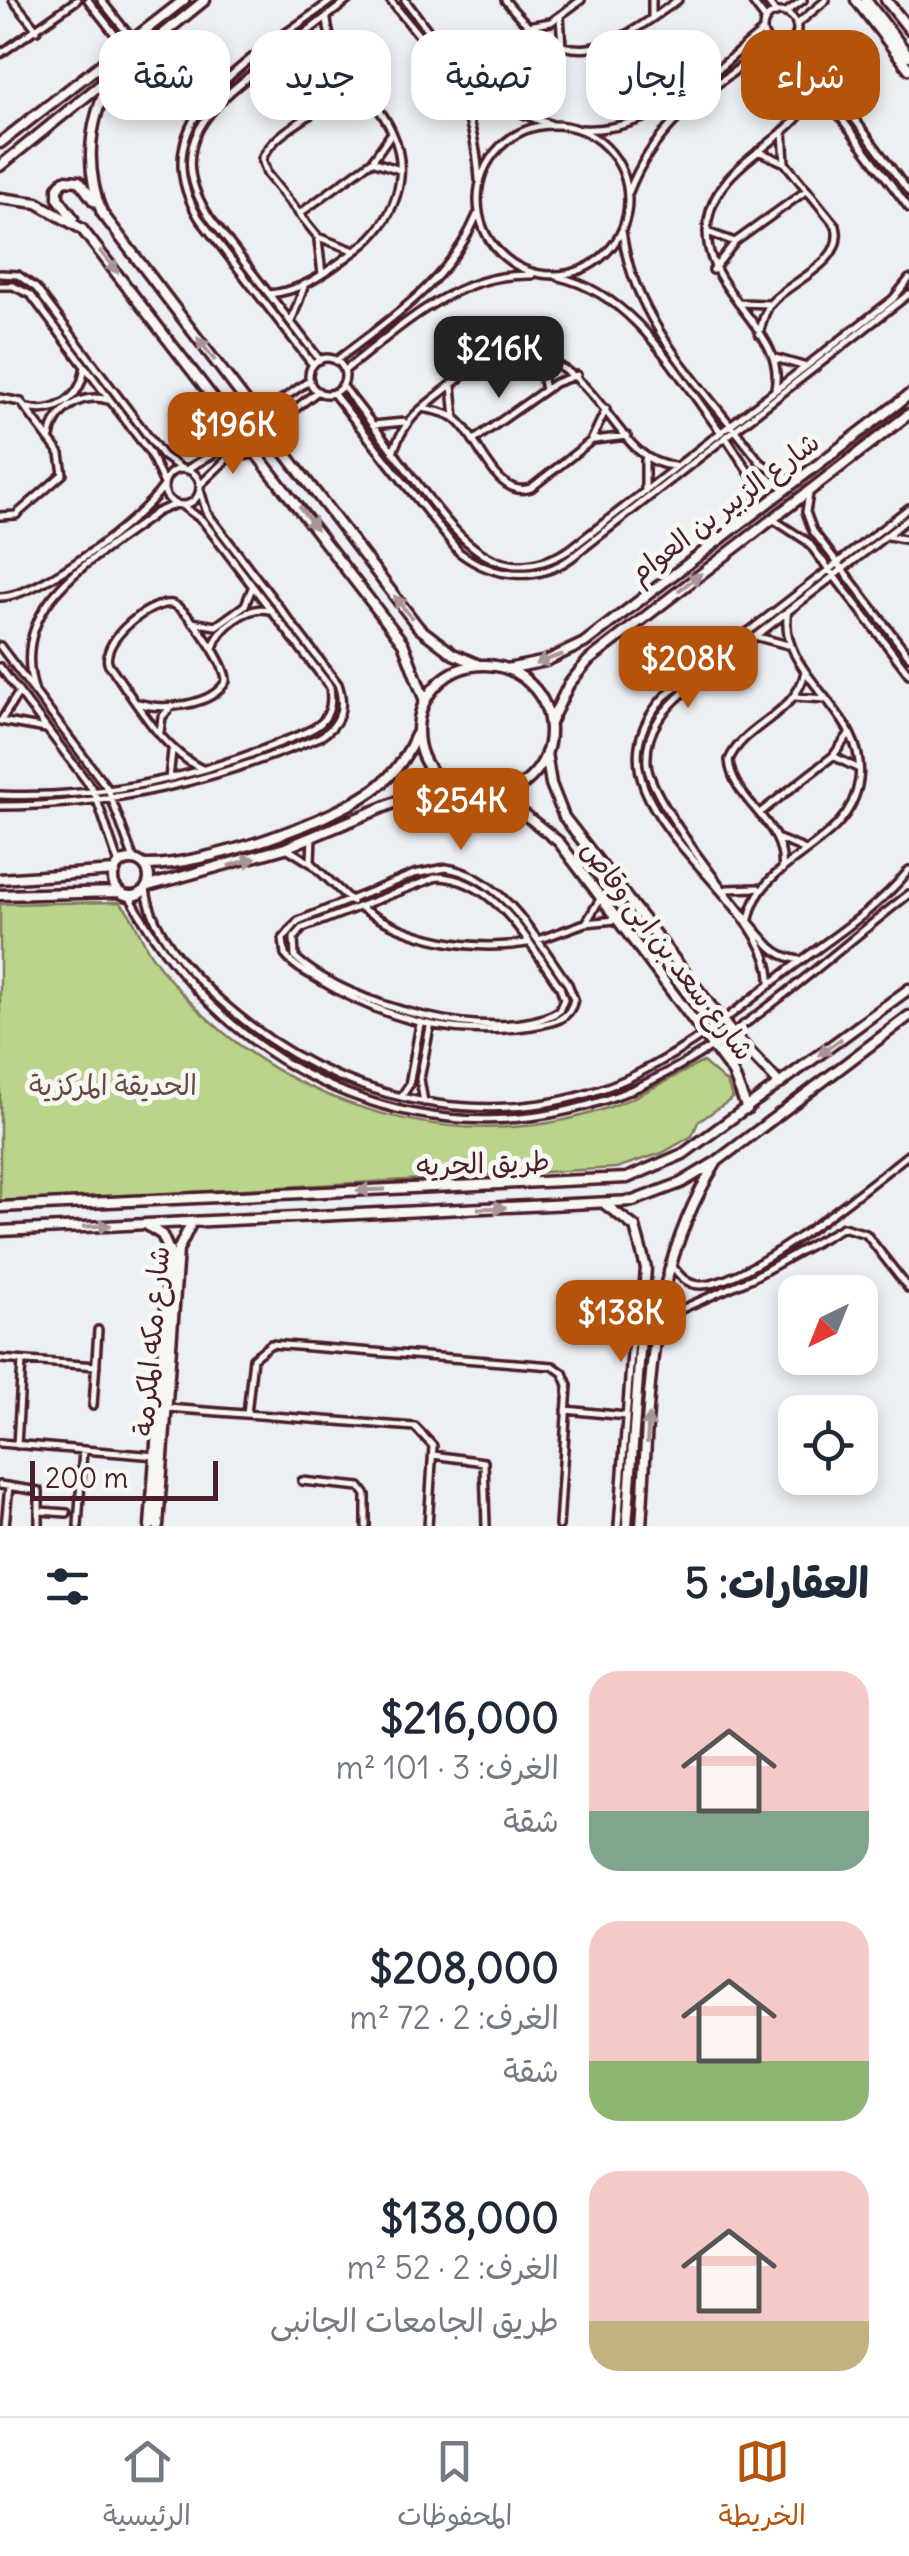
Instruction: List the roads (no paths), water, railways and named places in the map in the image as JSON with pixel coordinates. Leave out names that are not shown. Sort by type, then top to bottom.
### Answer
[{"type":"street","points":[[13,0],[36,30]]},
{"type":"street","points":[[0,54],[77,0]]},
{"type":"street","points":[[88,0],[111,30]]},
{"type":"street","points":[[101,0],[125,30]]},
{"type":"street","points":[[146,30],[184,0]]},
{"type":"street","points":[[168,30],[204,0]]},
{"type":"street","points":[[313,366],[200,218],[186,193],[180,162],[188,124],[204,101],[332,0]]},
{"type":"street","points":[[309,30],[348,0]]},
{"type":"street","points":[[390,0],[458,87],[475,134],[478,212],[483,230],[506,260],[540,275]]},
{"type":"street","points":[[405,0],[480,90],[510,110],[577,129],[623,125],[657,112],[741,47]]},
{"type":"street","points":[[504,0],[531,30]]},
{"type":"street","points":[[526,26],[543,25],[581,0]]},
{"type":"street","points":[[652,0],[652,19]]},
{"type":"street","points":[[566,46],[606,44],[678,0]]},
{"type":"street","points":[[751,0],[766,20]]},
{"type":"street","points":[[766,0],[776,13]]},
{"type":"street","points":[[763,30],[766,20],[776,13],[785,13],[802,0]]},
{"type":"street","points":[[795,30],[796,25],[826,0]]},
{"type":"street","points":[[856,0],[909,70]]},
{"type":"street","points":[[866,0],[909,56]]},
{"type":"street","points":[[886,0],[909,29]]},
{"type":"street","points":[[785,13],[796,25]]},
{"type":"street","points":[[327,16],[330,30]]},
{"type":"street","points":[[560,16],[561,30]]},
{"type":"street","points":[[0,144],[99,66]]},
{"type":"street","points":[[741,69],[666,128],[647,152],[628,194],[622,231],[642,305],[766,468],[797,479]]},
{"type":"street","points":[[250,76],[214,104],[195,134],[192,178],[201,204],[320,360]]},
{"type":"street","points":[[0,166],[99,86]]},
{"type":"street","points":[[99,104],[90,141],[91,177],[102,212]]},
{"type":"street","points":[[307,120],[269,148],[262,159],[266,174],[318,237],[355,252]]},
{"type":"street","points":[[270,294],[304,288],[355,252],[378,232],[390,214],[400,170],[392,131],[384,120]]},
{"type":"street","points":[[774,391],[777,373],[773,356],[714,270],[707,232],[720,187],[795,120]]},
{"type":"street","points":[[844,120],[909,208]]},
{"type":"street","points":[[856,120],[908,190],[900,194]]},
{"type":"street","points":[[479,182],[499,147],[533,127],[553,125]]},
{"type":"street","points":[[577,129],[618,161],[628,194]]},
{"type":"street","points":[[783,130],[785,162]]},
{"type":"street","points":[[299,214],[372,161],[392,131]]},
{"type":"street","points":[[758,151],[785,162],[836,226],[838,244],[832,254],[770,304],[759,336]]},
{"type":"street","points":[[372,161],[400,170]]},
{"type":"street","points":[[130,896],[285,848],[400,800],[458,792],[488,797],[503,794],[530,779],[546,753],[550,723],[531,685],[508,669],[479,665],[453,654],[419,628],[79,181],[69,178],[60,183],[58,198],[403,643],[424,701]]},
{"type":"street","points":[[714,270],[735,242],[807,190]]},
{"type":"street","points":[[0,198],[37,202],[82,229]]},
{"type":"street","points":[[252,409],[274,405],[310,380],[313,366],[320,360],[336,361],[434,283],[459,250],[478,212]]},
{"type":"street","points":[[556,276],[588,267],[602,258],[622,231]]},
{"type":"street","points":[[707,232],[735,242]]},
{"type":"street","points":[[318,237],[322,275]]},
{"type":"street","points":[[0,274],[18,275],[36,288],[163,456],[183,469],[200,488],[207,513],[342,694],[340,715],[329,732],[215,777],[113,800],[0,806]]},
{"type":"street","points":[[333,393],[342,386],[344,371],[445,294],[491,278],[556,276],[605,294],[632,316],[754,480],[757,510]]},
{"type":"street","points":[[734,427],[893,299],[909,279]]},
{"type":"street","points":[[0,286],[13,286],[31,295],[155,460],[163,486],[178,504],[202,520],[330,688],[331,704],[324,719],[312,729],[204,770],[94,791],[0,796]]},
{"type":"street","points":[[291,322],[304,288]]},
{"type":"street","points":[[275,440],[284,417],[318,391],[333,393],[451,545],[478,564],[509,574],[542,572],[562,565],[909,294]]},
{"type":"street","points":[[736,303],[770,304]]},
{"type":"street","points":[[773,356],[806,366]]},
{"type":"street","points":[[393,452],[404,422],[452,384],[490,361],[539,359],[577,375],[644,458],[676,466]]},
{"type":"street","points":[[539,359],[545,390]]},
{"type":"street","points":[[336,361],[344,371]]},
{"type":"street","points":[[50,440],[55,420],[80,388],[84,367]]},
{"type":"street","points":[[474,440],[545,390],[577,375]]},
{"type":"street","points":[[310,380],[318,391]]},
{"type":"street","points":[[452,384],[455,418]]},
{"type":"street","points":[[342,386],[466,544],[508,564],[529,564],[560,555],[676,466],[724,435]]},
{"type":"street","name":"شارع الزبير بن العوام","points":[[508,669],[546,662],[584,643],[909,394]]},
{"type":"street","points":[[0,398],[15,398],[26,407],[63,460],[60,480],[16,515],[0,516]]},
{"type":"street","points":[[26,407],[48,410],[87,398],[111,402]]},
{"type":"street","points":[[422,408],[455,418],[505,484],[521,490],[532,488],[591,441],[606,409]]},
{"type":"street","name":"شارع الزبير بن العوام","points":[[550,723],[569,684],[588,661],[909,414]]},
{"type":"street","points":[[0,598],[32,591],[52,579],[147,506],[168,474],[220,450],[229,434],[231,417]]},
{"type":"street","points":[[372,425],[404,422]]},
{"type":"street","points":[[591,441],[626,436]]},
{"type":"street","points":[[36,692],[28,647],[44,604],[157,512],[191,502],[228,458],[245,453],[262,457]]},
{"type":"street","points":[[644,458],[645,490]]},
{"type":"street","points":[[810,492],[808,522],[909,656]]},
{"type":"street","points":[[840,566],[909,508]]},
{"type":"street","points":[[802,960],[776,952],[644,790],[638,760],[644,730],[666,696],[909,518]]},
{"type":"street","points":[[774,520],[802,536],[909,674]]},
{"type":"street","points":[[885,536],[909,540]]},
{"type":"street","points":[[704,552],[713,565]]},
{"type":"street","points":[[770,984],[761,947],[656,795],[647,768],[649,739],[670,703],[831,572]]},
{"type":"street","points":[[213,651],[217,636],[248,601],[252,585]]},
{"type":"street","points":[[138,703],[173,705],[214,695],[223,686],[226,668],[180,608],[158,605],[108,642],[108,663],[160,733],[172,748],[204,770]]},
{"type":"street","points":[[192,622],[209,627],[254,609],[271,611]]},
{"type":"street","points":[[727,889],[758,888],[809,851],[847,814],[859,771],[850,732],[788,645],[788,610]]},
{"type":"street","points":[[754,637],[788,645]]},
{"type":"street","points":[[300,648],[306,643]]},
{"type":"street","points":[[0,646],[108,789],[134,860],[144,865],[179,863],[260,840],[356,800],[391,774],[418,730],[424,701],[447,676],[479,665]]},
{"type":"street","points":[[0,668],[94,791],[117,868],[113,882],[119,892]]},
{"type":"street","points":[[782,870],[778,839],[732,775],[729,760],[736,748],[795,697],[805,669]]},
{"type":"street","points":[[18,692],[0,721],[48,730]]},
{"type":"street","points":[[795,697],[812,695],[829,700]]},
{"type":"street","points":[[160,733],[162,717],[173,705]]},
{"type":"street","points":[[418,730],[425,760],[444,784],[458,792]]},
{"type":"street","points":[[760,813],[834,756],[850,732]]},
{"type":"street","points":[[169,779],[172,748]]},
{"type":"street","name":"شارع سعد بن ابى وقاص","points":[[546,753],[551,784],[564,817],[722,1021],[780,1084]]},
{"type":"street","points":[[834,756],[859,771]]},
{"type":"street","name":"شارع سعد بن ابى وقاص","points":[[488,797],[546,830],[705,1035],[739,1084],[747,1110]]},
{"type":"street","points":[[312,836],[312,864]]},
{"type":"street","points":[[778,839],[809,851]]},
{"type":"street","points":[[285,848],[312,864],[360,908],[427,938],[478,946],[528,943],[585,923],[616,920]]},
{"type":"street","points":[[0,879],[117,868],[134,860]]},
{"type":"street","points":[[144,865],[150,906],[176,950],[232,1012],[314,1066],[400,1098],[500,1107],[580,1095],[637,1074],[705,1035],[886,895],[909,870]]},
{"type":"street","points":[[424,870],[457,870],[486,884],[537,940],[568,984],[573,1006],[553,1022],[516,1025],[420,1024],[353,996],[290,962],[283,947],[291,925],[424,870]]},
{"type":"street","points":[[457,879],[484,892],[528,943],[560,986],[564,999],[553,1015],[516,1025],[447,1021],[353,996],[300,962],[292,944],[303,928],[360,908],[417,881],[457,879]]},
{"type":"street","points":[[749,919],[758,888]]},
{"type":"street","points":[[0,894],[119,892],[130,896],[179,973],[244,1036],[321,1082],[406,1111],[490,1120],[568,1109],[638,1086],[731,1032],[909,894]]},
{"type":"street","points":[[585,923],[600,899]]},
{"type":"street","name":"طريق الحريه","points":[[0,1207],[627,1178],[672,1160],[747,1110],[909,989]]},
{"type":"street","name":"طريق الحريه","points":[[0,1230],[602,1203],[650,1196],[716,1162],[909,1016]]},
{"type":"street","points":[[400,1098],[409,1084],[420,1024]]},
{"type":"street","points":[[424,1102],[420,1087],[430,1026]]},
{"type":"street","points":[[669,1262],[686,1281],[699,1285],[746,1268],[811,1228],[909,1154]]},
{"type":"street","points":[[642,1526],[656,1326],[669,1262],[716,1162]]},
{"type":"street","points":[[447,1187],[448,1210]]},
{"type":"street","points":[[602,1203],[628,1219],[639,1236],[646,1268],[644,1328],[618,1526]]},
{"type":"street","points":[[27,1205],[27,1229]]},
{"type":"street","name":"شارع مكه المكرمة","points":[[153,1526],[172,1286],[179,1244],[192,1222]]},
{"type":"street","name":"شارع مكه المكرمة","points":[[144,1224],[156,1230],[168,1246],[172,1286],[166,1408],[153,1526]]},
{"type":"street","points":[[644,1328],[656,1326],[672,1310],[752,1278],[828,1232],[850,1226],[866,1234],[909,1289]]},
{"type":"street","points":[[746,1268],[752,1278]]},
{"type":"street","points":[[93,1406],[98,1330]]},
{"type":"street","points":[[247,1414],[253,1358],[271,1344],[547,1364],[559,1369],[566,1379],[558,1526]]},
{"type":"street","points":[[0,1359],[96,1366]]},
{"type":"street","points":[[17,1445],[22,1361]]},
{"type":"street","points":[[166,1408],[407,1425],[429,1438],[433,1455],[428,1526]]},
{"type":"street","points":[[566,1410],[631,1417]]},
{"type":"street","points":[[627,1526],[631,1417]]},
{"type":"street","points":[[0,1444],[156,1456]]},
{"type":"street","points":[[78,1526],[84,1450]]},
{"type":"street","points":[[433,1455],[484,1462],[486,1526]]},
{"type":"street","points":[[302,1481],[360,1488],[366,1495],[366,1526]]},
{"type":"street","points":[[0,1485],[38,1491],[39,1526]]},
{"type":"street","points":[[5,1526],[8,1486]]},
{"type":"street","points":[[40,1511],[67,1513]]},
{"type":"park label","name":"الحديقة المركزية","points":[[113,1085]]}]
